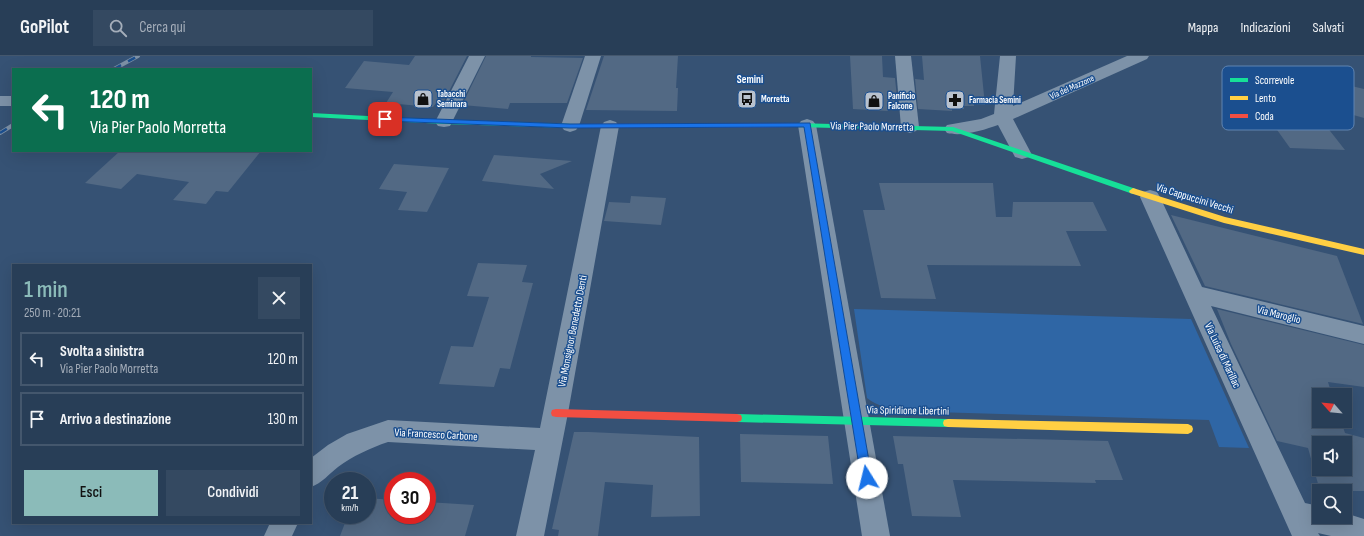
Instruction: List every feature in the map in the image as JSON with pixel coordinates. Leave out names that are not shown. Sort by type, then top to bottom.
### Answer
[{"type":"street","points":[[444,122],[477,56]]},
{"type":"street","points":[[570,126],[593,56]]},
{"type":"street","points":[[903,56],[910,127]]},
{"type":"street","points":[[1008,56],[1003,117],[1022,153]]},
{"type":"street","name":"Via del Mazzone","points":[[953,129],[984,124],[1003,117],[1142,56]]},
{"type":"street","points":[[0,100],[12,101]]},
{"type":"street","name":"Via Pier Paolo Morretta","points":[[312,115],[444,122],[570,126],[807,125],[953,129],[1022,153]]},
{"type":"street","points":[[807,125],[876,536]]},
{"type":"street","name":"Via Monsignor Benedetto Denti","points":[[530,536],[556,413],[610,126]]},
{"type":"street","name":"Via Cappuccini Vecchi","points":[[1022,153],[1150,197],[1224,220],[1364,252]]},
{"type":"street","name":"Via Luisa di Marillac","points":[[1150,197],[1193,293],[1258,429],[1300,525]]},
{"type":"street","name":"Via Maroglio","points":[[1193,293],[1364,335]]},
{"type":"street","name":"Via Spiridione Libertini","points":[[556,413],[1188,429]]},
{"type":"street","name":"Via Francesco Carbone","points":[[312,474],[323,463],[345,447],[367,437],[388,431],[550,440]]},
{"type":"street","points":[[278,536],[284,524]]},
{"type":"street","points":[[1300,525],[1364,532]]},
{"type":"shaded area","points":[[854,309],[1191,319],[1249,448],[1219,447],[1209,420],[900,411],[883,406],[867,398]]},
{"type":"building","points":[[415,56],[467,56],[443,103],[436,103],[433,107],[386,103],[393,92],[345,88],[364,61],[409,65]]},
{"type":"building","points":[[486,56],[583,58],[567,103],[510,103],[508,109],[462,105]]},
{"type":"building","points":[[604,56],[678,56],[676,88],[678,88],[677,111],[586,110]]},
{"type":"building","points":[[850,56],[882,56],[883,77],[895,78],[898,107],[887,106],[888,111],[853,109]]},
{"type":"building","points":[[922,56],[980,56],[985,105],[974,104],[974,106],[964,106],[964,109],[952,108],[952,111],[918,109],[915,79],[924,80]]},
{"type":"building","points":[[1354,87],[1364,89],[1364,118],[1354,115]]},
{"type":"building","points":[[1277,130],[1329,130],[1345,150],[1290,148]]},
{"type":"building","points":[[119,152],[260,152],[228,192],[216,191],[206,204],[173,200],[189,182],[137,174],[121,189],[85,183]]},
{"type":"building","points":[[494,155],[572,161],[540,174],[554,189],[482,181]]},
{"type":"building","points":[[394,164],[449,168],[427,212],[398,210],[407,192],[379,189]]},
{"type":"building","points":[[879,183],[993,183],[996,217],[1012,217],[1013,202],[1093,202],[1107,231],[1066,231],[1081,266],[927,265],[936,299],[881,298],[863,210],[885,210]]},
{"type":"building","points":[[631,196],[666,198],[661,225],[604,221],[609,202],[630,203]]},
{"type":"building","points":[[1171,215],[1337,256],[1363,324],[1205,286]]},
{"type":"building","points":[[478,263],[527,265],[522,282],[533,283],[510,369],[500,368],[494,387],[439,384],[451,346],[473,347],[489,297],[467,296]]},
{"type":"building","points":[[1217,309],[1364,345],[1364,387],[1328,382],[1330,388],[1312,388],[1312,428],[1343,428],[1345,433],[1364,438],[1364,491],[1352,491],[1352,484],[1318,484],[1316,476],[1352,476],[1352,436],[1312,436],[1312,462],[1308,448],[1277,441],[1231,344]]},
{"type":"building","points":[[574,432],[699,437],[700,516],[651,517],[653,485],[605,482],[598,536],[558,536],[559,530],[552,529]]},
{"type":"building","points":[[740,434],[828,436],[833,484],[741,482]]},
{"type":"building","points":[[893,436],[1108,441],[1123,480],[1095,480],[1096,483],[953,480],[961,517],[912,516],[903,464],[898,464]]},
{"type":"building","points":[[376,499],[384,499],[384,524],[436,524],[436,503],[474,505],[465,536],[340,536],[345,524],[376,524]]},
{"type":"railway","points":[[116,68],[138,56]]},
{"type":"railway","points":[[0,133],[12,126]]},
{"type":"traffic: fast","points":[[312,115],[444,122],[574,126]]},
{"type":"traffic: fast","points":[[796,125],[953,129],[1133,191]]},
{"type":"traffic: fast","points":[[737,418],[948,423]]},
{"type":"traffic: slow","points":[[1133,191],[1224,220],[1364,252]]},
{"type":"traffic: slow","points":[[948,423],[1188,429]]},
{"type":"traffic: jam","points":[[574,126],[796,125]]},
{"type":"traffic: jam","points":[[556,413],[737,418]]},
{"type":"place","name":"Tabacchi Seminara","points":[[423,99]]},
{"type":"place","name":"Morretta","points":[[747,99]]},
{"type":"place","name":"Farmacia Semini","points":[[955,100]]},
{"type":"place","name":"Panificio Falcone","points":[[874,101]]},
{"type":"district","name":"Semini","points":[[750,79]]},
{"type":"route","points":[[385,119],[570,126],[807,125],[838,316],[867,478]]}]
